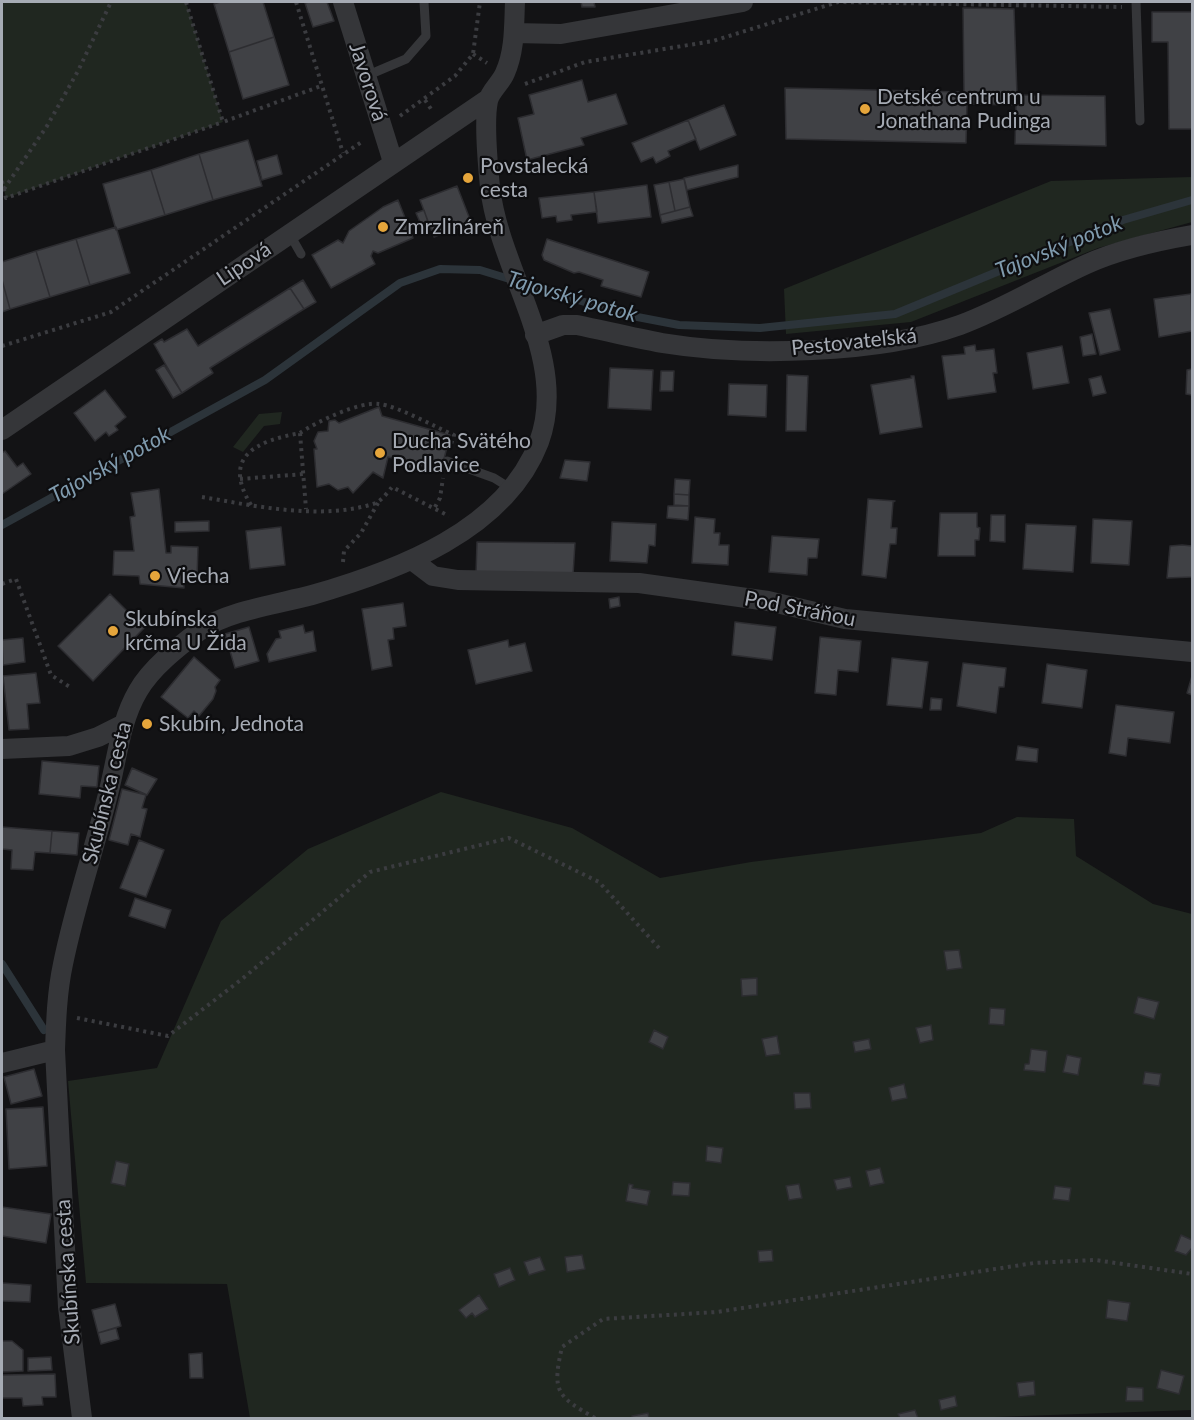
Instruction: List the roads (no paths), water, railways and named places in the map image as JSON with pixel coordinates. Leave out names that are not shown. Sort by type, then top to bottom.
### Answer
[{"type":"street","name":"Javorová","points":[[343,2],[393,162]]},
{"type":"street","points":[[488,99],[505,73],[514,33],[515,2]]},
{"type":"street","points":[[514,33],[561,34],[743,2]]},
{"type":"street","name":"Lipová","points":[[2,430],[488,99]]},
{"type":"street","name":"Skubínska cesta","points":[[82,1419],[68,1307],[55,1050],[56,1014],[62,966],[111,785],[122,725],[139,688],[168,656],[202,628],[260,608],[356,581],[412,560],[467,528],[496,504],[526,471],[540,439],[547,411],[546,368],[503,243],[490,189],[488,99]]},
{"type":"street","name":"Pestovateľská","points":[[535,335],[563,325],[578,325],[664,343],[716,348],[790,350],[868,345],[934,333],[962,324],[1090,263],[1151,243],[1192,235]]},
{"type":"street","name":"Pod Stráňou","points":[[412,560],[433,576],[458,580],[639,583],[768,601],[845,620],[1192,652]]},
{"type":"street","points":[[2,749],[69,746],[98,737],[122,725]]},
{"type":"street","points":[[2,1063],[55,1050]]},
{"type":"lane","points":[[366,76],[406,59],[426,36],[424,2]]},
{"type":"lane","points":[[1136,5],[1140,121]]},
{"type":"lane","points":[[289,233],[301,254]]},
{"type":"lane","points":[[447,461],[494,478],[510,488]]},
{"type":"waterway","name":"Tajovský potok","points":[[2,525],[265,380],[400,283],[440,269],[480,270],[627,315],[679,325],[760,328],[895,314],[1123,220],[1192,200]]},
{"type":"waterway","points":[[2,964],[44,1030]]},
{"type":"place","name":"Detské centrum u Jonathana Pudinga","points":[[865,109]]},
{"type":"place","name":"Povstalecká cesta","points":[[468,178]]},
{"type":"place","name":"Zmrzlináreň","points":[[383,227]]},
{"type":"place","name":"Ducha Svätého Podlavice","points":[[380,453]]},
{"type":"place","name":"Viecha","points":[[155,576]]},
{"type":"place","name":"Skubínska krčma U Žida","points":[[113,631]]},
{"type":"place","name":"Skubín, Jednota","points":[[147,724]]}]
